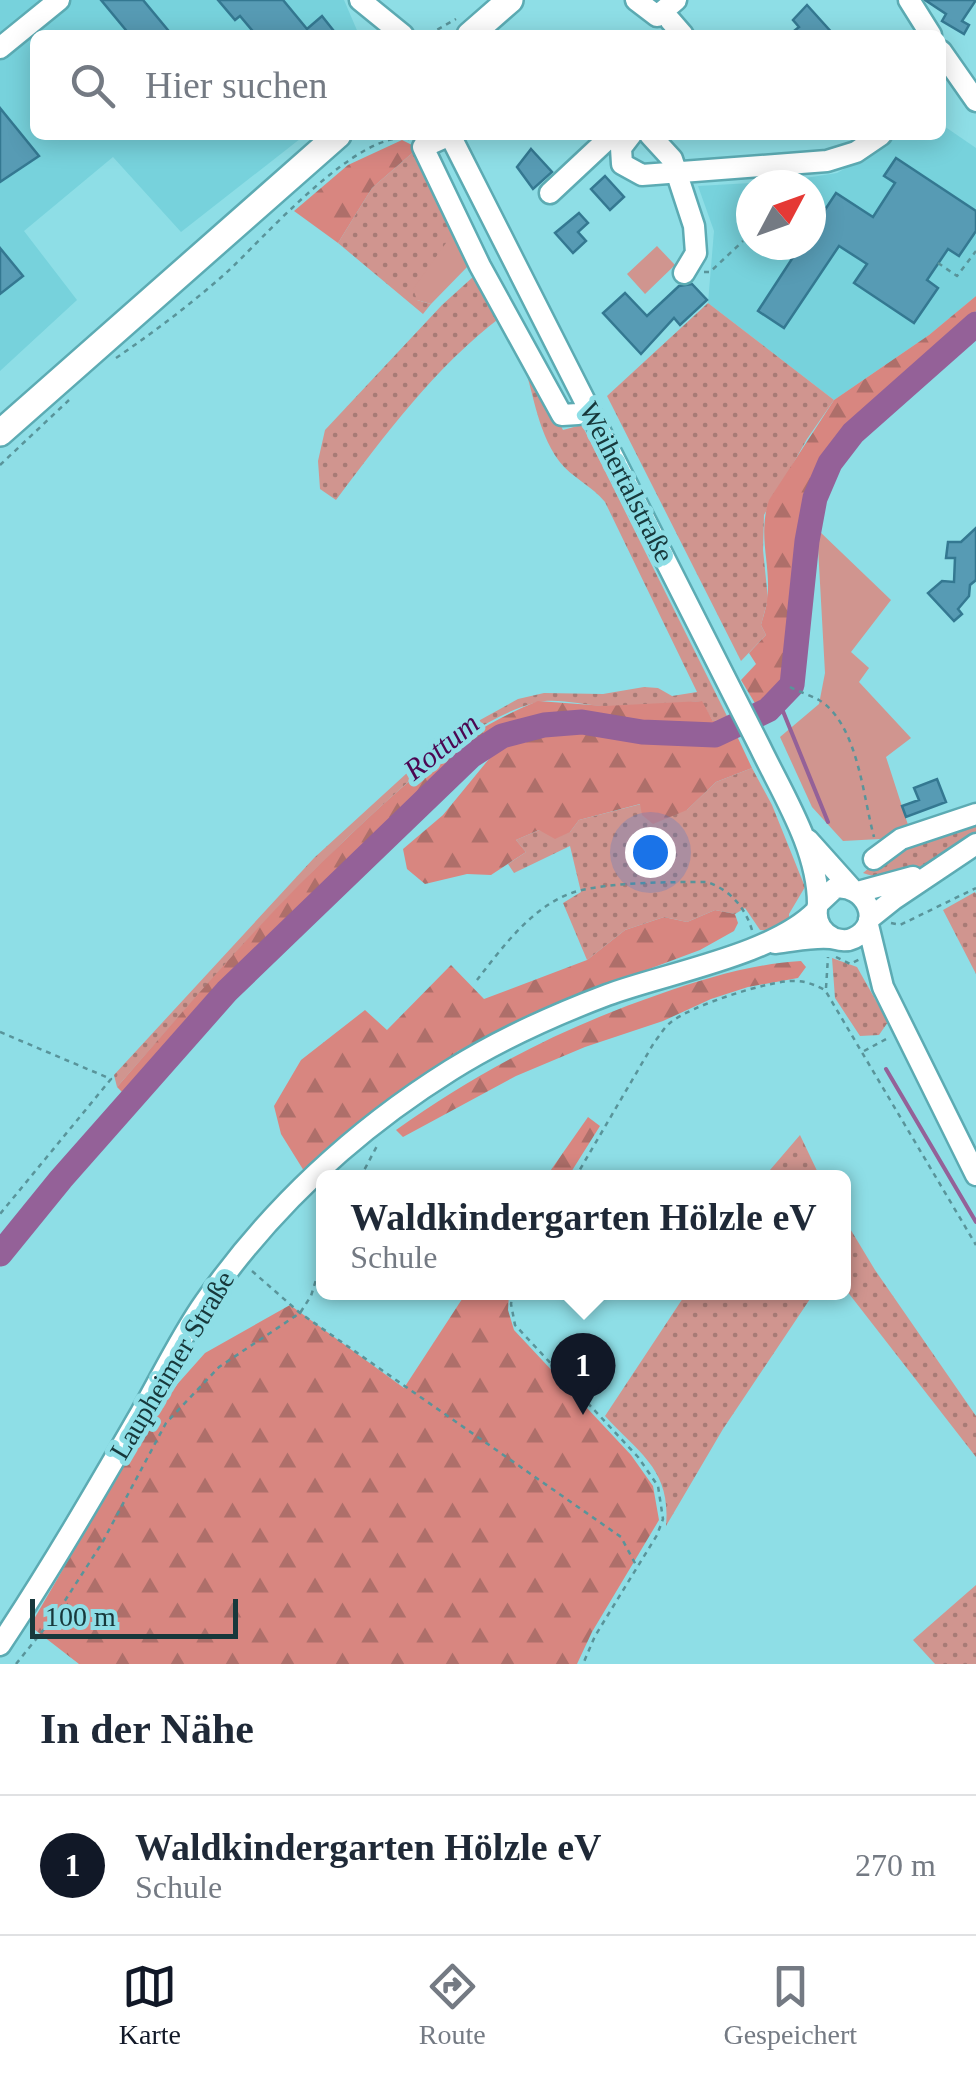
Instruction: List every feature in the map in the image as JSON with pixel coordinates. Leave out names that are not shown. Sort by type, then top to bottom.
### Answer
[{"type":"main road","points":[[466,29],[510,0]]},
{"type":"main road","points":[[0,433],[337,140]]},
{"type":"street","points":[[3,40],[59,0]]},
{"type":"street","points":[[636,0],[656,16],[676,18]]},
{"type":"street","points":[[909,0],[927,30]]},
{"type":"street","points":[[362,1],[405,30]]},
{"type":"street","points":[[362,1],[373,30]]},
{"type":"street","points":[[946,66],[976,101]]},
{"type":"street","points":[[439,140],[423,147],[480,266],[562,415],[590,409]]},
{"type":"street","name":"Weihertalstraße","points":[[453,140],[800,831],[818,883],[817,907]]},
{"type":"street","points":[[550,193],[618,140]]},
{"type":"street","points":[[622,140],[620,156],[627,169],[642,175],[827,161],[856,152],[873,140]]},
{"type":"street","points":[[655,140],[672,159],[678,173],[697,240],[696,253],[686,270]]},
{"type":"street","points":[[876,856],[901,839],[976,814]]},
{"type":"street","name":"Weihertalstraße","points":[[800,831],[854,890]]},
{"type":"street","points":[[834,944],[860,935],[943,865],[976,844]]},
{"type":"street","points":[[883,987],[820,928],[817,907],[835,888],[888,886],[943,865]]},
{"type":"street","points":[[854,890],[868,905],[874,922],[883,987],[976,1174]]},
{"type":"street","name":"Laupheimer Straße","points":[[760,945],[808,919],[817,907]]},
{"type":"street","name":"Laupheimer Straße","points":[[321,1170],[372,1126],[452,1069],[551,1018],[608,994],[760,945],[814,937],[834,944]]},
{"type":"street","name":"Laupheimer Straße","points":[[0,1645],[72,1533],[203,1304],[280,1208],[316,1174]]},
{"type":"path","points":[[114,360],[216,281],[344,164],[391,140]]},
{"type":"path","points":[[414,140],[423,147]]},
{"type":"path","points":[[686,270],[710,272],[736,248]]},
{"type":"path","points":[[938,263],[957,276],[976,250]]},
{"type":"path","points":[[0,465],[71,398]]},
{"type":"path","points":[[790,687],[820,701],[842,725],[856,761],[876,856]]},
{"type":"path","points":[[476,980],[522,926],[580,890],[707,882],[724,888],[739,904],[760,945]]},
{"type":"path","points":[[874,922],[900,925],[976,888]]},
{"type":"path","points":[[834,944],[825,990],[976,1246]]},
{"type":"path","points":[[579,1170],[670,1022],[707,1003],[792,980],[825,990]]},
{"type":"path","points":[[862,1052],[903,1030]]},
{"type":"path","points":[[0,1032],[111,1079],[0,1214]]},
{"type":"path","points":[[365,1170],[384,1137]]},
{"type":"path","points":[[259,1277],[300,1313],[621,1537],[637,1567]]},
{"type":"path","points":[[16,1664],[57,1613],[102,1543],[166,1423],[219,1367],[300,1313],[316,1280]]},
{"type":"path","points":[[512,1300],[514,1324],[638,1457],[658,1486],[664,1519],[583,1664]]},
{"type":"shaded area","points":[[0,0],[344,0],[357,30],[30,30],[30,140],[299,140],[181,232],[113,157],[24,231],[77,300],[0,371]]},
{"type":"shaded area","points":[[946,127],[976,148],[976,296],[929,335],[834,400],[708,303],[714,231],[698,186],[736,184],[736,260],[826,260],[826,175],[837,173],[888,140],[946,140]]},
{"type":"shaded area","points":[[418,148],[456,229],[417,300],[431,304],[423,314],[338,243],[372,188]]},
{"type":"shaded area","points":[[456,229],[471,263],[431,304],[417,300],[413,289]]},
{"type":"shaded area","points":[[657,246],[675,265],[645,294],[627,274]]},
{"type":"shaded area","points":[[474,276],[482,278],[563,430],[581,425],[585,431],[729,720],[713,721],[701,701],[614,706],[551,701],[512,711],[470,733],[413,778],[309,875],[117,1087],[114,1075],[314,858],[442,741],[518,699],[544,693],[603,694],[644,687],[658,688],[672,696],[697,692],[605,502],[564,467],[551,448],[519,352],[501,317],[433,380],[336,500],[320,489],[318,461],[325,430]]},
{"type":"shaded area","points":[[708,303],[834,400],[764,515],[768,599],[761,625],[766,635],[741,661],[607,396]]},
{"type":"shaded area","points":[[817,529],[891,600],[851,652],[869,668],[859,682],[911,738],[886,757],[910,831],[880,839],[843,841],[812,807],[780,737],[819,704],[825,673]]},
{"type":"shaded area","points":[[752,768],[772,805],[805,887],[789,914],[789,923],[773,931],[760,930],[745,908],[735,914],[715,910],[687,922],[664,917],[625,930],[587,960],[563,903],[581,892],[570,846],[514,873],[508,864],[526,852],[516,840],[539,830],[570,832],[579,820],[641,804],[687,810],[716,782]]},
{"type":"shaded area","points":[[976,817],[976,833],[922,866],[892,876],[863,873],[898,844]]},
{"type":"shaded area","points":[[976,894],[976,974],[943,910]]},
{"type":"shaded area","points":[[832,958],[857,967],[888,1022],[879,1035],[860,1036],[835,998]]},
{"type":"shaded area","points":[[800,1135],[817,1170],[770,1170]]},
{"type":"shaded area","points":[[851,1230],[976,1416],[976,1457],[851,1296]]},
{"type":"shaded area","points":[[682,1300],[809,1300],[723,1429],[666,1526],[664,1491],[658,1477],[605,1416]]},
{"type":"shaded area","points":[[976,1585],[976,1664],[935,1664],[913,1640]]},
{"type":"green space","points":[[402,140],[418,148],[372,188],[338,243],[294,211],[348,165]]},
{"type":"green space","points":[[976,296],[976,311],[964,325],[863,415],[820,460],[807,488],[796,535],[785,677],[756,705],[741,680],[756,664],[749,653],[766,635],[761,625],[767,604],[764,526],[769,500],[834,400],[929,335]]},
{"type":"green space","points":[[538,701],[605,706],[702,701],[713,721],[729,720],[731,725],[535,719],[484,740],[414,796],[181,1031],[125,1095],[117,1087],[257,929],[369,818],[459,743]]},
{"type":"green space","points":[[569,729],[677,743],[737,736],[752,768],[716,782],[687,810],[653,824],[642,815],[640,804],[579,820],[570,832],[555,839],[539,830],[516,840],[526,852],[491,875],[467,874],[425,884],[407,869],[403,849],[443,815],[498,748],[522,737]]},
{"type":"green space","points":[[715,910],[735,914],[738,923],[734,931],[700,950],[574,997],[458,1051],[304,1171],[281,1134],[274,1106],[301,1060],[365,1010],[387,1030],[451,965],[484,999],[587,960],[625,930],[664,917],[687,922]]},
{"type":"green space","points":[[801,961],[806,967],[798,978],[711,999],[516,1076],[403,1137],[396,1130],[490,1070],[590,1021],[712,977]]},
{"type":"green space","points":[[588,1117],[600,1126],[572,1170],[551,1170]]},
{"type":"green space","points":[[461,1300],[509,1300],[514,1330],[631,1455],[653,1486],[659,1520],[577,1664],[79,1664],[30,1626],[157,1407],[205,1353],[290,1305],[404,1388]]},
{"type":"building","points":[[101,0],[143,0],[168,30],[126,30]]},
{"type":"building","points":[[218,0],[283,0],[307,29],[322,16],[333,30],[252,30],[240,16],[235,20]]},
{"type":"building","points":[[925,0],[976,0],[962,21],[969,25],[964,34],[942,21],[946,14]]},
{"type":"building","points":[[807,5],[830,30],[795,30],[799,27],[793,20]]},
{"type":"building","points":[[0,108],[39,156],[0,182]]},
{"type":"building","points":[[531,149],[552,172],[533,189],[517,167]]},
{"type":"building","points":[[896,158],[976,211],[976,231],[959,256],[948,249],[927,280],[938,288],[914,323],[854,283],[867,264],[839,246],[784,328],[758,311],[791,260],[826,260],[826,208],[836,193],[873,217],[895,183],[884,176]]},
{"type":"building","points":[[605,176],[624,197],[610,210],[591,189]]},
{"type":"building","points":[[579,213],[588,223],[578,232],[586,241],[573,253],[555,233]]},
{"type":"building","points":[[0,248],[23,276],[0,294]]},
{"type":"building","points":[[692,284],[707,300],[680,325],[674,318],[641,354],[603,313],[625,293],[647,316],[679,286]]},
{"type":"building","points":[[976,528],[976,580],[958,609],[962,614],[954,621],[928,593],[942,581],[954,582],[955,558],[946,558],[948,542],[961,542]]},
{"type":"building","points":[[937,779],[946,802],[906,817],[902,806],[919,800],[914,788]]},
{"type":"waterway","name":"Rottum","points":[[0,1254],[227,991],[471,756],[502,736],[544,725],[582,722],[642,732],[715,735],[768,710],[792,685],[807,541],[815,498],[830,463],[853,433],[976,324]]},
{"type":"waterway","points":[[778,699],[828,822]]},
{"type":"waterway","points":[[886,1069],[976,1222]]},
{"type":"place","name":"Waldkindergarten Hölzle eV","points":[[583,1415]]}]
